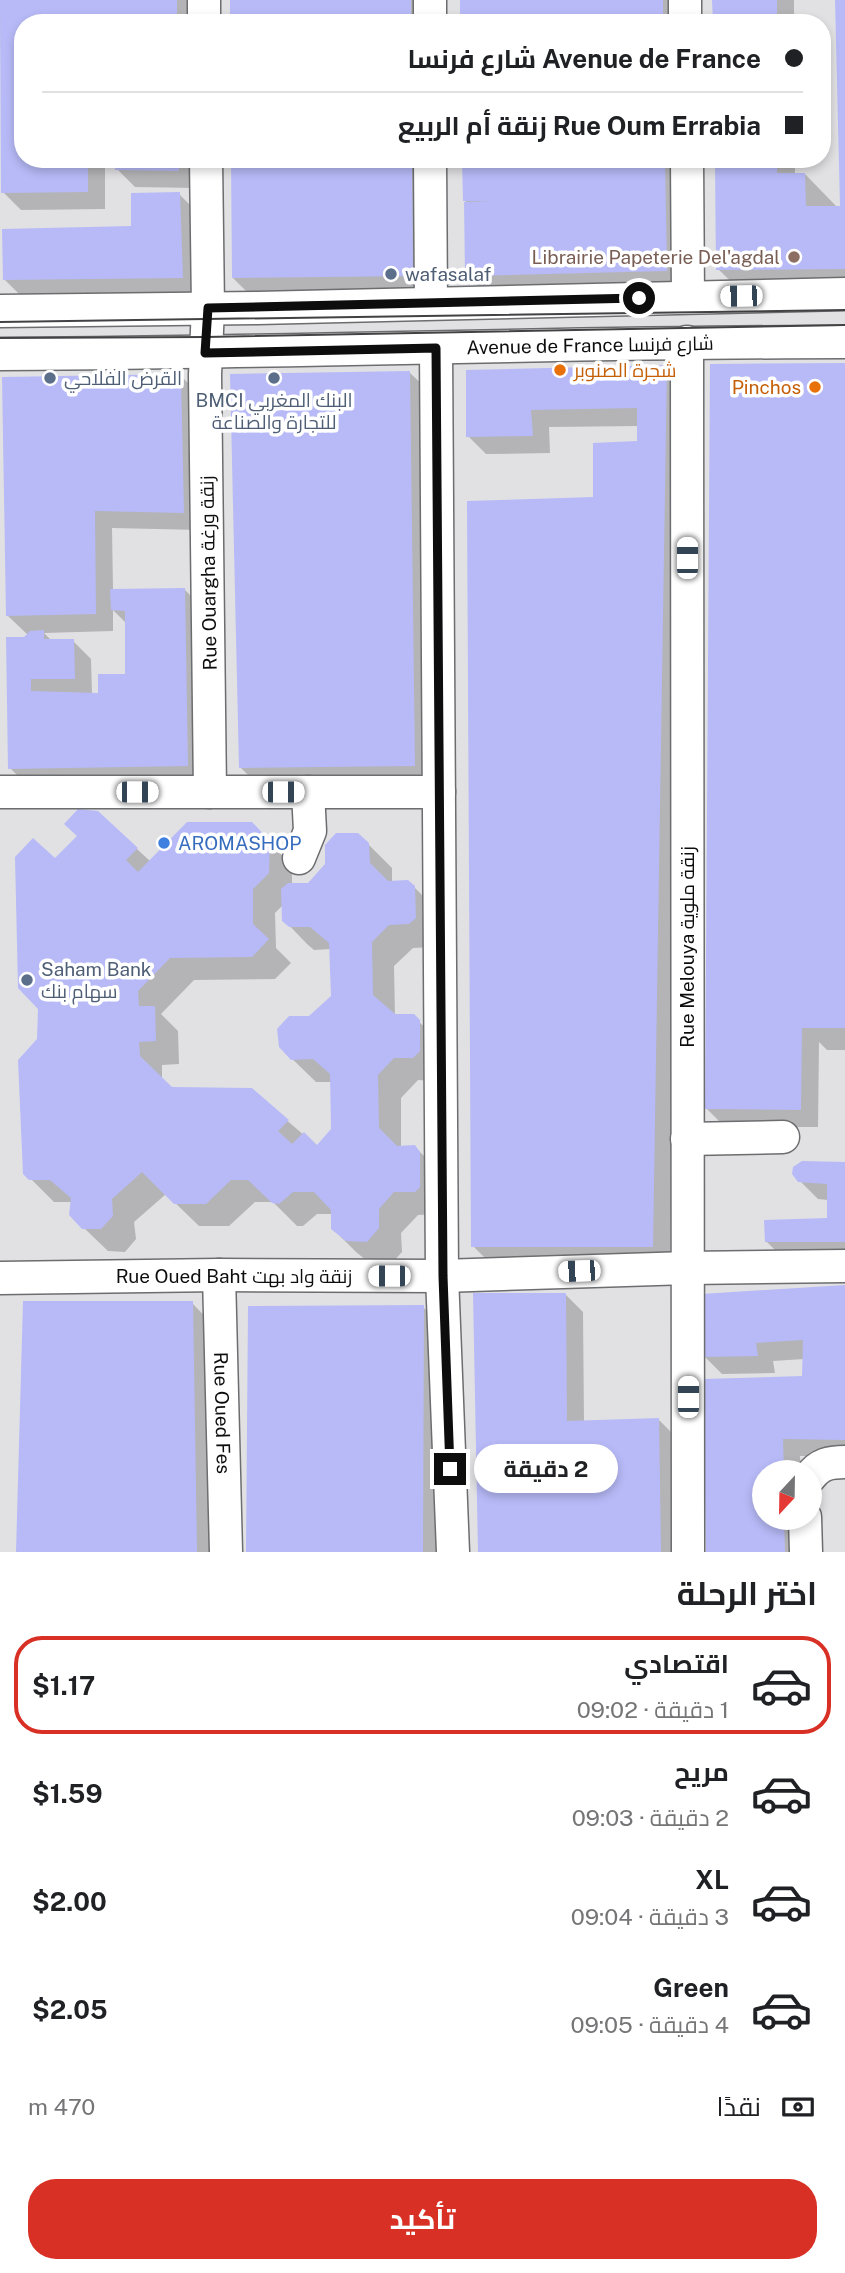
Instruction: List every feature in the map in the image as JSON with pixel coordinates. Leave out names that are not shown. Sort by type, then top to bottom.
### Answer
[{"type":"street","points":[[206,168],[208,308]]},
{"type":"street","points":[[430,168],[431,303]]},
{"type":"street","points":[[687,168],[688,297]]},
{"type":"street","points":[[0,311],[845,294]]},
{"type":"street","name":"Rue Ouargha زنقة ورغة","points":[[208,308],[205,353],[210,792]]},
{"type":"street","name":"Avenue de France شارع فرنسا","points":[[0,354],[205,353],[687,342],[845,342]]},
{"type":"street","name":"Rue Melouya زنقة ملوية","points":[[687,342],[688,1552]]},
{"type":"street","points":[[436,348],[443,1276],[453,1552]]},
{"type":"street","points":[[0,792],[439,792]]},
{"type":"street","points":[[299,858],[310,831],[308,792]]},
{"type":"street","points":[[687,1139],[783,1137]]},
{"type":"street","name":"Rue Oued Baht زنقة واد بهت","points":[[0,1278],[443,1276],[845,1266]]},
{"type":"street","name":"Rue Oued Fes","points":[[219,1275],[226,1552]]},
{"type":"street","points":[[822,1466],[845,1462]]},
{"type":"street","points":[[806,1530],[806,1552]]},
{"type":"building","points":[[0,0],[177,0],[177,14],[14,14],[14,168],[88,168],[88,192],[1,193]]},
{"type":"building","points":[[230,0],[411,0],[411,14],[230,14]]},
{"type":"building","points":[[460,0],[663,0],[663,14],[460,14]]},
{"type":"building","points":[[712,0],[777,0],[777,14],[713,14]]},
{"type":"building","points":[[835,0],[845,0],[845,269],[716,270],[715,168],[777,168],[777,173],[805,173],[806,206],[840,206]]},
{"type":"building","points":[[115,168],[179,168],[179,171]]},
{"type":"building","points":[[231,168],[412,168],[413,276],[232,278]]},
{"type":"building","points":[[462,168],[665,168],[667,271],[465,276],[464,202],[494,201],[463,201]]},
{"type":"building","points":[[180,192],[183,278],[3,280],[2,229],[131,226],[131,193]]},
{"type":"building","points":[[845,363],[845,1028],[802,1028],[801,1110],[705,1109],[710,364]]},
{"type":"building","points":[[667,365],[653,1247],[471,1247],[467,501],[593,497],[593,443],[637,441],[637,408],[531,410],[533,436],[466,437],[466,370]]},
{"type":"building","points":[[410,371],[415,766],[239,768],[230,374]]},
{"type":"building","points":[[181,374],[184,513],[95,511],[96,614],[6,616],[2,377]]},
{"type":"building","points":[[185,588],[188,766],[8,769],[6,637],[24,637],[30,631],[44,630],[44,639],[74,639],[75,679],[31,679],[31,691],[98,693],[98,674],[125,674],[125,611],[111,610],[110,589]]},
{"type":"building","points":[[78,809],[98,811],[138,848],[126,860],[138,872],[187,822],[252,822],[270,841],[269,873],[253,889],[253,924],[269,939],[252,957],[170,958],[138,991],[139,1006],[155,1006],[156,1041],[139,1042],[140,1056],[172,1087],[252,1088],[289,1120],[278,1131],[292,1144],[304,1132],[317,1145],[331,1129],[330,1074],[313,1059],[291,1060],[279,1047],[277,1029],[289,1016],[309,1016],[331,996],[329,943],[310,927],[289,927],[282,921],[281,889],[288,883],[308,883],[325,864],[325,845],[336,833],[358,833],[369,843],[370,863],[388,881],[408,880],[415,886],[416,918],[409,924],[389,925],[372,942],[373,995],[395,1014],[414,1014],[420,1020],[420,1051],[413,1058],[394,1058],[378,1075],[379,1128],[397,1146],[415,1145],[420,1152],[420,1187],[415,1192],[394,1192],[379,1209],[379,1228],[367,1242],[346,1241],[331,1229],[331,1210],[314,1192],[293,1192],[279,1204],[272,1203],[248,1180],[231,1180],[206,1204],[174,1204],[142,1172],[112,1199],[113,1216],[101,1229],[82,1229],[69,1215],[71,1198],[50,1180],[29,1180],[23,1174],[18,1060],[37,1039],[38,1009],[18,988],[15,857],[33,838],[55,858],[77,836],[64,824]]},
{"type":"building","points":[[802,1161],[845,1162],[845,1242],[765,1242],[764,1220],[827,1218],[827,1184],[798,1182],[792,1174],[793,1167]]},
{"type":"building","points":[[845,1285],[845,1440],[783,1439],[784,1460],[752,1460],[752,1530],[784,1530],[785,1552],[706,1552],[703,1379],[802,1376],[803,1340],[756,1343],[758,1356],[702,1357],[701,1294]]},
{"type":"building","points":[[473,1293],[566,1293],[567,1421],[659,1418],[661,1552],[478,1552]]},
{"type":"building","points":[[23,1301],[193,1301],[197,1552],[16,1552]]},
{"type":"building","points":[[424,1305],[423,1552],[246,1552],[248,1306]]},
{"type":"tram line","points":[[0,322],[845,310]]},
{"type":"tram line","points":[[0,338],[206,337],[845,325]]},
{"type":"place","name":"Librairie Papeterie Del'agdal","points":[[794,257]]},
{"type":"place","name":"wafasalaf","points":[[391,274]]},
{"type":"place","name":"شجرة الصنوبر","points":[[560,370]]},
{"type":"place","name":"القرض الفلاحي","points":[[50,378]]},
{"type":"place","name":"BMCI البنك المغربي للتجارة والصناعة","points":[[274,378]]},
{"type":"place","name":"Pinchos","points":[[815,387]]},
{"type":"place","name":"AROMASHOP","points":[[164,843]]},
{"type":"place","name":"Saham Bank سهام بنك","points":[[27,980]]},
{"type":"route","points":[[450,1469],[443,1276],[436,348],[205,353],[208,308],[639,298]]}]
